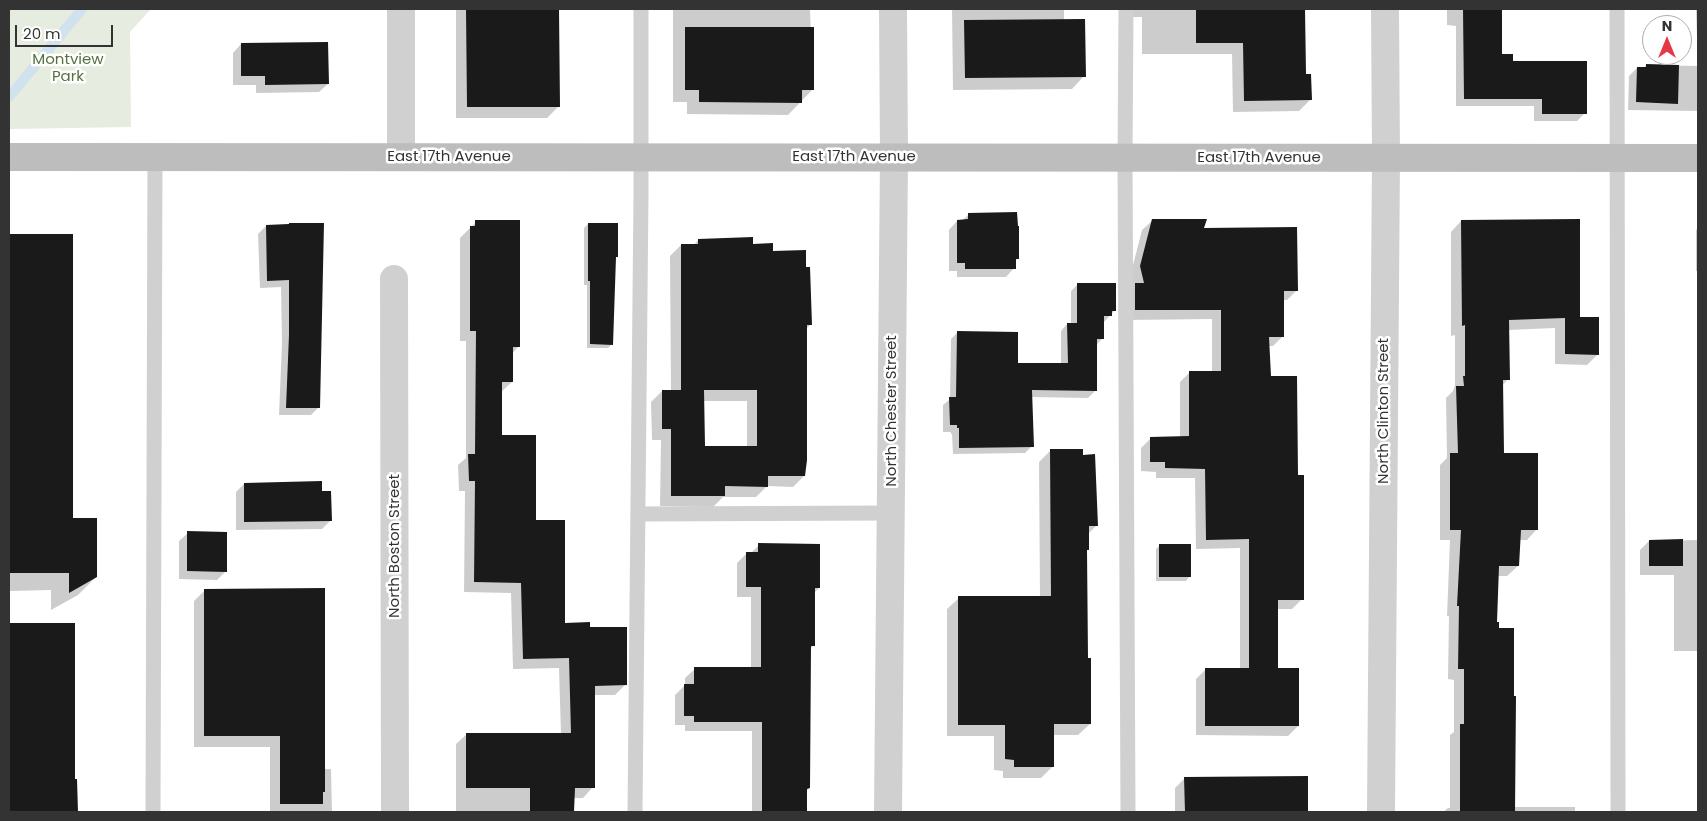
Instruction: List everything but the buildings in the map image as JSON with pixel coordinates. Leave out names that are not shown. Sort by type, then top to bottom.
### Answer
[{"type":"street","points":[[400,9],[401,157]]},
{"type":"street","name":"North Chester Street","points":[[888,812],[894,157],[893,9]]},
{"type":"street","name":"North Clinton Street","points":[[1381,812],[1386,158],[1385,9]]},
{"type":"street","name":"East 17th Avenue","points":[[9,157],[1698,158]]},
{"type":"street","name":"North Boston Street","points":[[394,279],[395,812]]},
{"type":"lane","points":[[635,812],[641,9]]},
{"type":"lane","points":[[1126,9],[1128,812]]},
{"type":"lane","points":[[1617,9],[1618,812]]},
{"type":"lane","points":[[153,812],[155,157]]},
{"type":"lane","points":[[638,514],[891,513]]},
{"type":"green space","name":"Montview Park","points":[[9,9],[151,9],[130,32],[131,127],[9,129]]},
{"type":"waterway","points":[[9,97],[82,9]]}]
